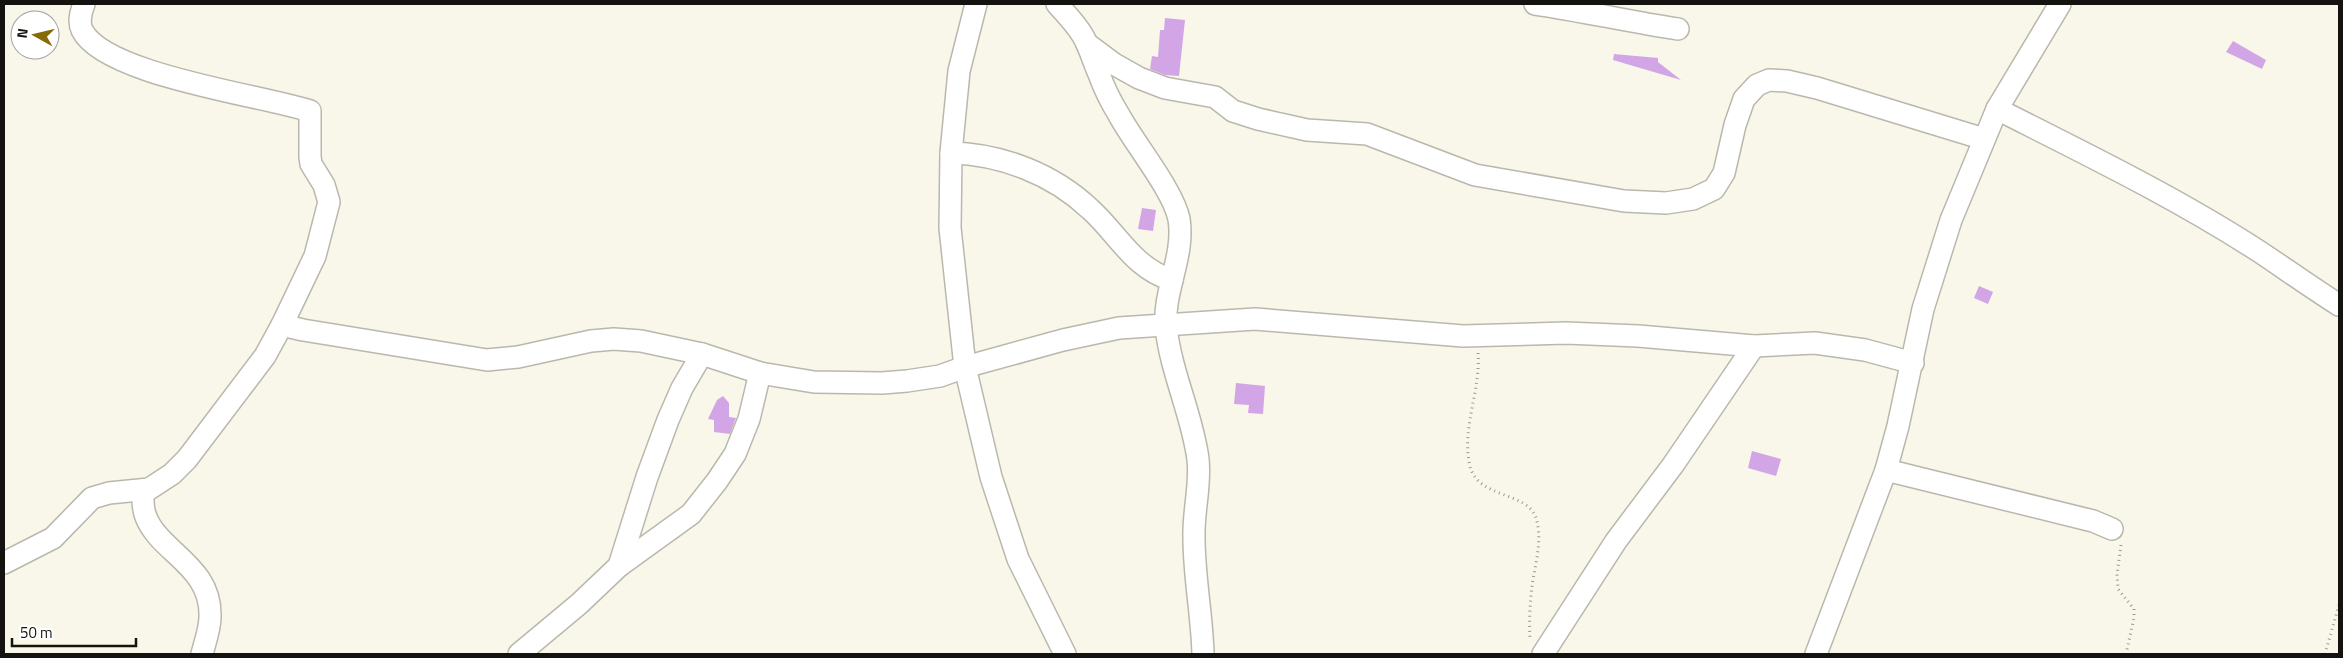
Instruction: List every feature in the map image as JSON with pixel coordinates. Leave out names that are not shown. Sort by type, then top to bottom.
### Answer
[{"type":"street","points":[[4,563],[53,538],[92,498],[109,493],[143,490],[156,486],[187,459],[265,356],[315,256],[329,202],[324,185],[311,164],[308,141],[311,112],[188,82],[126,62],[98,47],[86,36],[79,22],[84,4]]},
{"type":"street","points":[[1057,4],[1076,25],[1087,44],[1098,74],[1118,115],[1156,174],[1176,210],[1180,240],[1166,306],[1166,325],[1173,366],[1187,407],[1198,461],[1199,490],[1194,534],[1195,582],[1202,619],[1203,654]]},
{"type":"street","points":[[1536,4],[1587,11],[1638,23],[1678,29]]},
{"type":"street","points":[[1816,654],[1886,470],[1913,363],[1923,309],[1950,220],[1997,109],[2060,4]]},
{"type":"street","points":[[970,6],[959,71],[951,153],[950,228],[965,367],[991,477],[1018,559],[1065,654]]},
{"type":"street","points":[[1087,44],[1114,64],[1139,78],[1165,88],[1215,97],[1233,111],[1258,119],[1307,130],[1368,134],[1410,149],[1464,172],[1624,201],[1666,203],[1693,199],[1714,189],[1724,173],[1735,125],[1744,100],[1757,85],[1769,80],[1786,81],[1817,88],[1984,139]]},
{"type":"street","points":[[1997,109],[2097,160],[2177,204],[2261,253],[2295,278],[2339,305]]},
{"type":"street","points":[[951,153],[975,154],[999,159],[1050,181],[1074,195],[1090,209],[1125,250],[1146,269],[1172,280]]},
{"type":"street","points":[[282,325],[312,332],[487,360],[518,357],[591,341],[614,339],[671,346],[760,373],[814,382],[882,382],[940,376],[965,367],[1063,340],[1119,328],[1255,319],[1475,335],[1605,334],[1754,346],[1815,343],[1865,350],[1913,363]]},
{"type":"street","points":[[1536,650],[1678,458],[1754,346]]},
{"type":"street","points":[[619,566],[647,477],[668,420],[682,388],[702,354]]},
{"type":"street","points":[[520,654],[579,604],[619,566],[691,514],[735,454],[749,419],[760,373]]},
{"type":"street","points":[[1886,470],[2093,521],[2112,529]]},
{"type":"street","points":[[143,490],[145,515],[150,525],[193,570],[206,595],[210,617],[202,654]]},
{"type":"path","points":[[1475,335],[1479,363],[1477,389],[1469,420],[1468,447],[1470,468],[1479,481],[1490,490],[1530,508],[1536,517],[1539,535],[1532,586],[1536,650]]},
{"type":"path","points":[[2112,529],[2121,543],[2116,574],[2118,589],[2134,609],[2134,618],[2126,654]]},
{"type":"path","points":[[2325,654],[2339,605]]},
{"type":"building","points":[[1165,18],[1185,20],[1179,76],[1165,75],[1150,69],[1152,56],[1158,57],[1160,30],[1164,30]]},
{"type":"building","points":[[2233,41],[2266,60],[2262,69],[2226,52]]},
{"type":"building","points":[[1614,54],[1658,58],[1658,62],[1681,80],[1613,60]]},
{"type":"building","points":[[1142,208],[1156,210],[1153,231],[1138,229]]},
{"type":"building","points":[[1979,286],[1993,292],[1988,304],[1974,298]]},
{"type":"building","points":[[1236,383],[1265,386],[1263,414],[1248,413],[1249,405],[1234,404]]},
{"type":"building","points":[[723,396],[729,403],[729,417],[736,418],[730,434],[714,432],[714,420],[708,419],[717,400]]},
{"type":"building","points":[[1752,451],[1781,459],[1776,476],[1748,468]]}]
